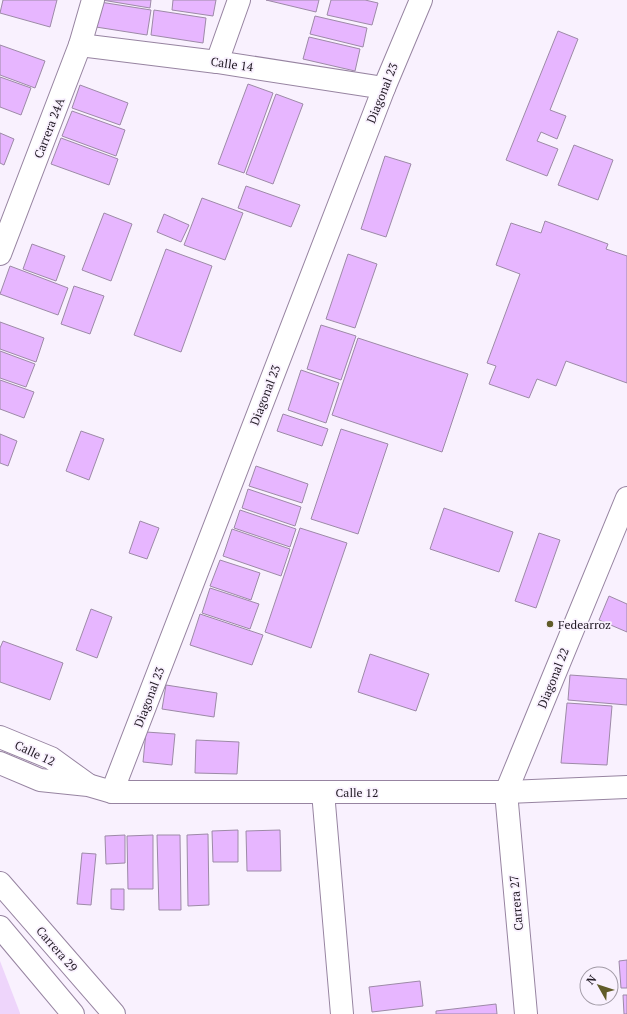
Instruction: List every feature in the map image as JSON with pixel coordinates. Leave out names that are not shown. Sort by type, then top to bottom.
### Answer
[{"type":"street","name":"Carrera 24A","points":[[1,250],[80,45],[93,0]]},
{"type":"street","points":[[217,62],[239,0]]},
{"type":"street","name":"Diagonal 23","points":[[112,792],[384,88],[421,0]]},
{"type":"street","name":"Calle 14","points":[[80,45],[217,62],[384,88]]},
{"type":"street","name":"Diagonal 22","points":[[506,792],[627,498]]},
{"type":"street","name":"Calle 12","points":[[0,737],[51,758],[88,785]]},
{"type":"street","name":"Calle 12","points":[[0,763],[40,780],[88,785],[112,792],[506,792],[627,787]]},
{"type":"street","points":[[323,792],[342,1014]]},
{"type":"street","name":"Carrera 27","points":[[506,792],[526,1014]]},
{"type":"street","name":"Carrera 29","points":[[0,883],[114,1014]]},
{"type":"street","points":[[0,927],[73,1014]]},
{"type":"shaded area","points":[[0,961],[20,1013],[20,1014],[0,1014]]},
{"type":"building","points":[[3,0],[57,0],[50,27],[0,13]]},
{"type":"building","points":[[102,0],[151,0],[150,8]]},
{"type":"building","points":[[173,0],[216,0],[213,16],[172,10]]},
{"type":"building","points":[[266,0],[319,0],[316,12]]},
{"type":"building","points":[[331,0],[365,0],[378,3],[372,25],[327,15]]},
{"type":"building","points":[[100,2],[151,10],[147,35],[96,27]]},
{"type":"building","points":[[154,10],[206,18],[203,43],[151,35]]},
{"type":"building","points":[[315,16],[367,28],[363,47],[310,34]]},
{"type":"building","points":[[558,31],[578,39],[550,110],[566,116],[557,139],[541,132],[537,141],[558,149],[547,176],[506,160]]},
{"type":"building","points":[[309,37],[360,49],[355,71],[303,59]]},
{"type":"building","points":[[0,45],[45,61],[35,88],[0,75]]},
{"type":"building","points":[[0,77],[31,88],[21,115],[0,107]]},
{"type":"building","points":[[248,84],[273,93],[244,173],[218,164]]},
{"type":"building","points":[[80,85],[128,103],[120,125],[72,108]]},
{"type":"building","points":[[276,94],[303,104],[273,184],[246,174]]},
{"type":"building","points":[[72,111],[125,130],[116,156],[62,136]]},
{"type":"building","points":[[0,133],[14,139],[4,165],[0,163]]},
{"type":"building","points":[[61,138],[118,159],[109,185],[51,164]]},
{"type":"building","points":[[574,145],[613,160],[598,200],[558,185]]},
{"type":"building","points":[[385,156],[411,164],[386,237],[361,229]]},
{"type":"building","points":[[246,186],[300,205],[291,227],[238,208]]},
{"type":"building","points":[[202,198],[243,213],[225,260],[184,245]]},
{"type":"building","points":[[104,213],[132,224],[111,281],[82,270]]},
{"type":"building","points":[[164,214],[189,225],[181,242],[157,232]]},
{"type":"building","points":[[545,221],[608,244],[606,249],[627,256],[627,383],[566,361],[556,386],[537,379],[529,398],[489,384],[496,366],[487,363],[520,274],[496,265],[511,223],[541,233]]},
{"type":"building","points":[[32,244],[65,256],[56,281],[23,269]]},
{"type":"building","points":[[166,249],[212,266],[181,352],[134,335]]},
{"type":"building","points":[[348,254],[377,264],[355,328],[326,319]]},
{"type":"building","points":[[10,266],[68,288],[58,315],[0,294]]},
{"type":"building","points":[[74,286],[104,296],[90,334],[61,324]]},
{"type":"building","points":[[0,322],[44,338],[36,362],[0,349]]},
{"type":"building","points":[[321,325],[356,336],[341,380],[307,369]]},
{"type":"building","points":[[358,338],[468,374],[442,452],[332,415]]},
{"type":"building","points":[[0,351],[35,364],[26,387],[0,378]]},
{"type":"building","points":[[301,370],[339,383],[326,423],[288,410]]},
{"type":"building","points":[[0,380],[34,392],[24,418],[0,409]]},
{"type":"building","points":[[283,414],[328,429],[322,446],[277,431]]},
{"type":"building","points":[[341,429],[388,444],[358,534],[311,519]]},
{"type":"building","points":[[81,431],[104,439],[89,480],[66,471]]},
{"type":"building","points":[[0,434],[17,441],[8,466],[0,463]]},
{"type":"building","points":[[256,466],[308,484],[302,503],[249,486]]},
{"type":"building","points":[[248,489],[301,507],[295,526],[242,508]]},
{"type":"building","points":[[444,508],[513,532],[499,572],[430,549]]},
{"type":"building","points":[[240,510],[296,529],[290,547],[234,528]]},
{"type":"building","points":[[140,521],[159,528],[147,559],[129,553]]},
{"type":"building","points":[[300,528],[347,543],[311,648],[265,632]]},
{"type":"building","points":[[232,529],[290,549],[281,576],[223,556]]},
{"type":"building","points":[[539,533],[560,540],[536,608],[515,601]]},
{"type":"building","points":[[220,560],[260,573],[251,600],[210,586]]},
{"type":"building","points":[[210,588],[259,604],[250,629],[202,613]]},
{"type":"building","points":[[609,596],[627,604],[627,632],[599,620]]},
{"type":"building","points":[[91,609],[112,617],[97,658],[76,650]]},
{"type":"building","points":[[200,614],[263,635],[252,665],[190,645]]},
{"type":"building","points":[[3,641],[63,663],[50,700],[0,682],[0,648]]},
{"type":"building","points":[[370,654],[429,674],[416,711],[358,692]]},
{"type":"building","points":[[570,675],[627,679],[627,705],[568,700]]},
{"type":"building","points":[[166,685],[217,693],[214,717],[162,709]]},
{"type":"building","points":[[567,703],[612,706],[607,765],[561,763]]},
{"type":"building","points":[[146,732],[175,734],[172,765],[143,762]]},
{"type":"building","points":[[196,740],[239,742],[237,774],[195,773]]},
{"type":"building","points":[[238,830],[238,862],[213,862],[212,831]]},
{"type":"building","points":[[280,830],[281,871],[247,871],[246,831]]},
{"type":"building","points":[[208,834],[209,905],[188,906],[187,835]]},
{"type":"building","points":[[125,835],[125,863],[106,864],[105,836]]},
{"type":"building","points":[[153,835],[153,889],[128,889],[127,836]]},
{"type":"building","points":[[157,835],[180,835],[181,910],[159,910]]},
{"type":"building","points":[[82,853],[96,854],[91,905],[77,904]]},
{"type":"building","points":[[111,889],[124,889],[124,910],[111,909]]},
{"type":"building","points":[[627,960],[627,988],[621,988],[619,961]]},
{"type":"building","points":[[420,981],[423,1006],[372,1012],[369,987]]},
{"type":"building","points":[[623,995],[627,995],[627,1014],[624,1014]]},
{"type":"building","points":[[496,1004],[497,1014],[436,1014],[436,1011]]},
{"type":"place","name":"Fedearroz","points":[[550,624]]}]
